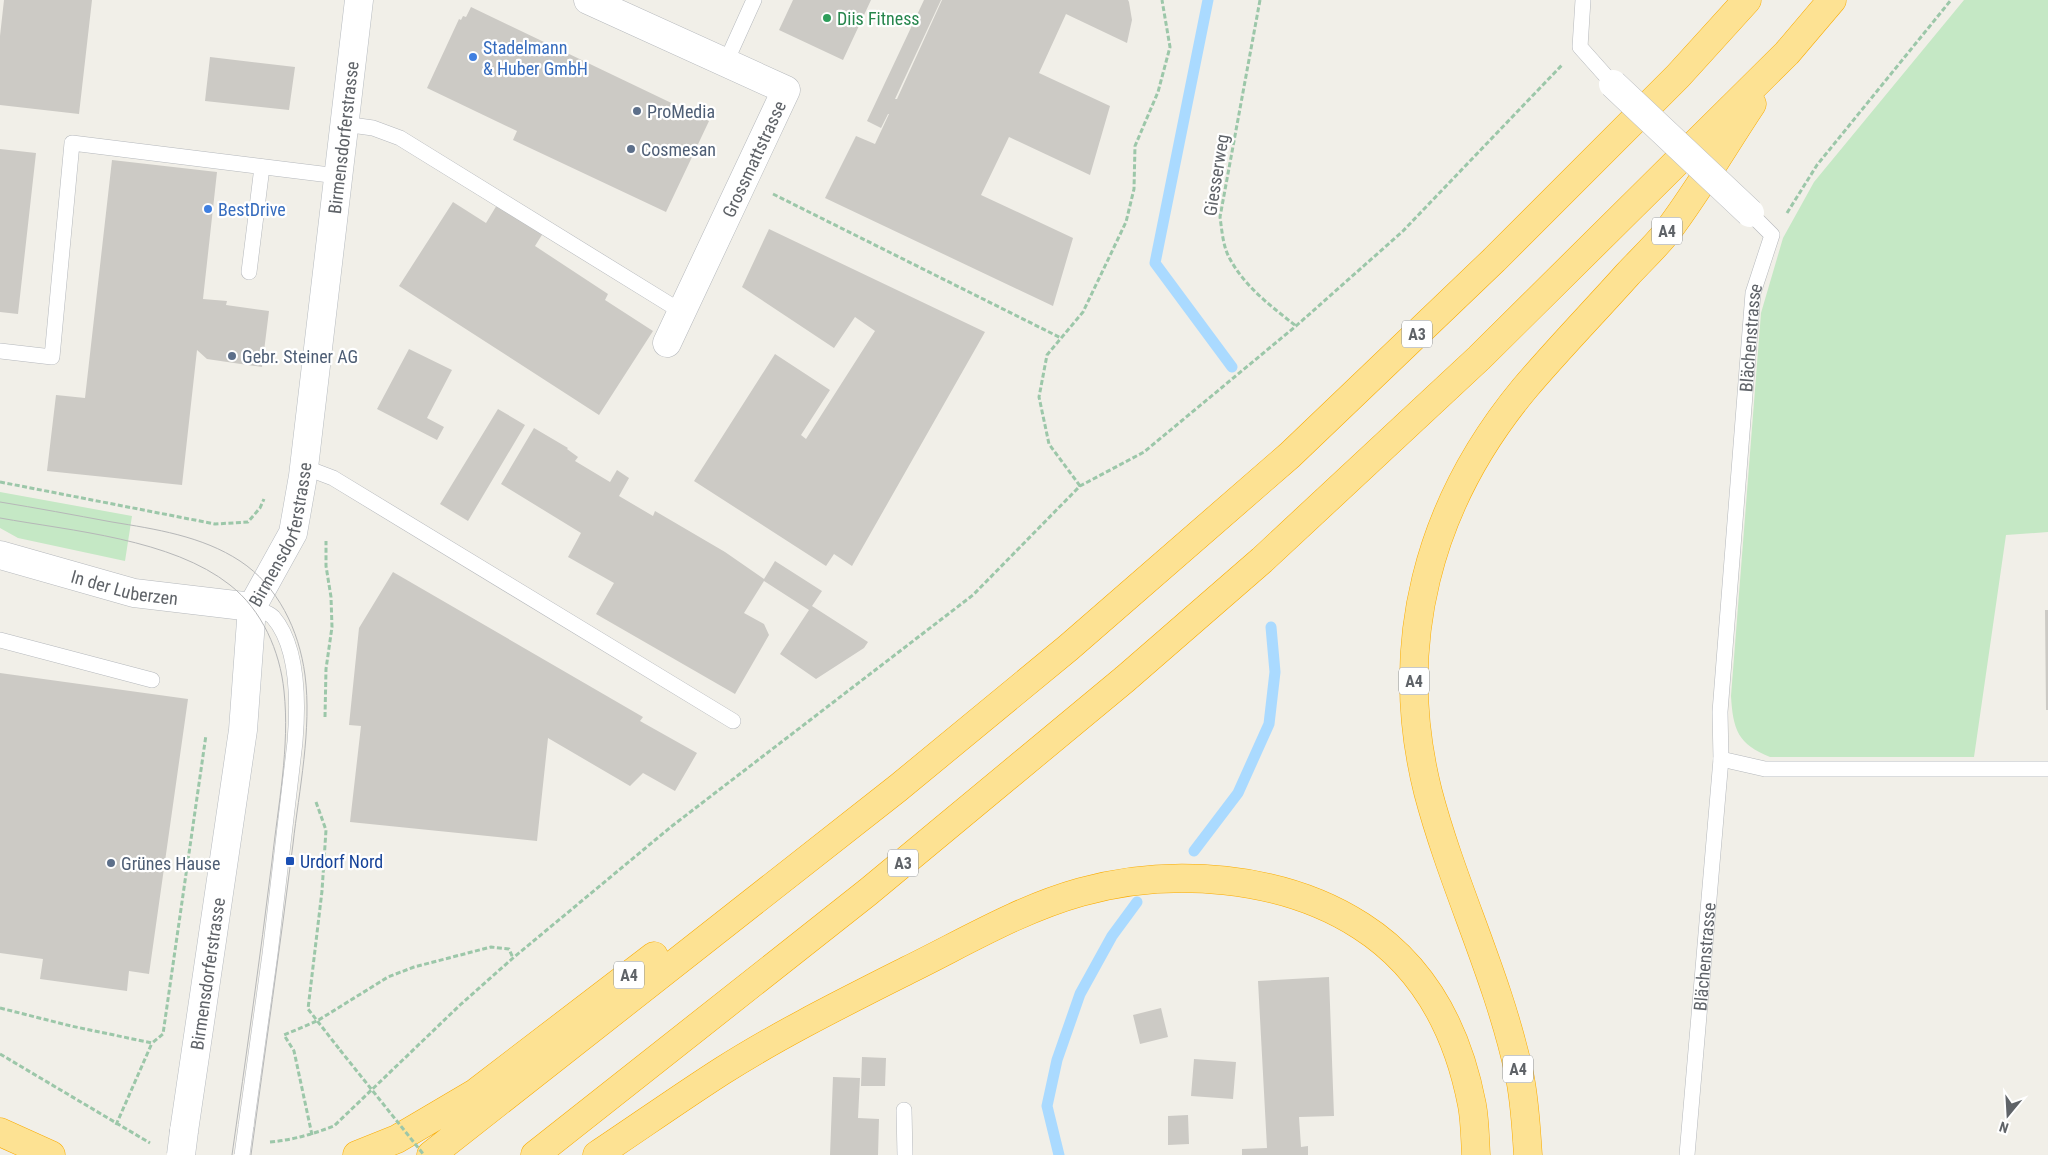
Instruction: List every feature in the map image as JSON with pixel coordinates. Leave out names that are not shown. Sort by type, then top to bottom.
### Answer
[{"type":"highway","name":"A3","points":[[431,1155],[898,788],[1068,648],[1290,455],[1501,253],[1678,76],[1747,0]]},
{"type":"highway","name":"A3","points":[[535,1155],[868,892],[1125,679],[1262,560],[1479,358],[1787,53],[1832,0]]},
{"type":"highway","name":"A4","points":[[1528,1155],[1519,1074],[1494,986],[1444,845],[1428,792],[1419,746],[1414,698],[1414,671],[1415,645],[1422,593],[1436,542],[1453,500],[1478,452],[1523,391],[1666,232],[1787,53]]},
{"type":"highway","name":"A4","points":[[357,1155],[397,1139],[475,1092],[681,936],[898,788]]},
{"type":"highway","points":[[597,1155],[722,1070],[814,1017],[1008,920],[1081,892],[1113,885],[1155,880],[1208,879],[1260,884],[1305,898],[1342,913],[1383,940],[1413,969],[1439,1008],[1459,1052],[1472,1107],[1476,1155]]},
{"type":"highway","points":[[0,1132],[51,1155]]},
{"type":"main road","name":"Birmensdorferstrasse","points":[[182,1143],[243,730],[252,607],[293,533],[304,467],[359,0]]},
{"type":"main road","name":"Grossmattstrasse","points":[[588,0],[786,90],[667,342]]},
{"type":"main road","points":[[1613,84],[1750,213]]},
{"type":"main road","name":"In der Luberzen","points":[[0,556],[15,558],[134,592],[252,607]]},
{"type":"lane","points":[[726,62],[754,0]]},
{"type":"lane","points":[[1583,0],[1580,47],[1613,84]]},
{"type":"lane","points":[[344,124],[373,128],[400,138],[682,312]]},
{"type":"lane","points":[[0,351],[52,357],[72,143],[338,176]]},
{"type":"lane","points":[[249,272],[262,166]]},
{"type":"lane","points":[[1750,213],[1772,236]]},
{"type":"lane","name":"Blächenstrasse","points":[[1687,1155],[1720,759],[1720,712],[1753,293],[1772,236]]},
{"type":"lane","points":[[304,467],[333,478],[733,721]]},
{"type":"lane","points":[[242,1155],[270,954],[296,742],[297,709],[292,658],[283,636],[272,616],[252,607]]},
{"type":"lane","points":[[0,640],[152,680]]},
{"type":"lane","points":[[1720,759],[1765,769],[2048,769]]},
{"type":"lane","points":[[904,1110],[905,1155]]},
{"type":"path","points":[[1080,486],[1049,444],[1039,396],[1047,355],[1083,312],[1126,222],[1134,188],[1134,146],[1158,92],[1170,47],[1162,0]]},
{"type":"path","name":"Giesserweg","points":[[1260,0],[1220,217],[1223,240],[1229,259],[1251,287],[1296,326]]},
{"type":"path","points":[[1772,236],[1818,165],[1951,0]]},
{"type":"path","points":[[312,1135],[294,1051],[284,1035],[317,1021],[388,977],[414,967],[491,947],[509,949],[513,958],[672,826],[973,595],[1080,486],[1144,452],[1296,326],[1403,231],[1580,47]]},
{"type":"path","points":[[743,179],[1061,338]]},
{"type":"path","points":[[0,482],[215,524],[248,522],[260,508],[266,496]]},
{"type":"path","points":[[324,722],[326,669],[332,627],[331,597],[326,566],[326,534]]},
{"type":"path","points":[[116,1125],[152,1043],[163,1034],[206,735]]},
{"type":"path","points":[[315,800],[326,830],[322,891],[308,1009],[424,1155]]},
{"type":"path","points":[[0,1008],[71,1026],[152,1043]]},
{"type":"green space","points":[[1964,0],[2048,0],[2048,532],[2006,535],[1974,757],[1770,757],[1751,747],[1739,734],[1733,718],[1731,696],[1761,313],[1783,238],[1814,182]]},
{"type":"green space","points":[[0,492],[132,516],[125,561],[18,538],[0,528]]},
{"type":"building","points":[[4,0],[92,0],[79,114],[0,105],[0,36]]},
{"type":"building","points":[[793,0],[871,0],[843,60],[779,30]]},
{"type":"building","points":[[924,0],[941,0],[895,99],[897,99],[942,0],[1128,0],[1129,2],[1132,20],[1127,43],[1066,14],[1039,73],[1110,106],[1090,175],[1009,137],[981,195],[1073,238],[1053,306],[825,198],[856,136],[875,144],[889,114],[881,128],[867,121]]},
{"type":"building","points":[[471,7],[709,121],[666,212],[513,140],[517,131],[427,88],[459,19],[461,20],[463,16],[466,17]]},
{"type":"building","points":[[210,57],[295,67],[289,110],[205,101]]},
{"type":"building","points":[[0,149],[36,153],[18,314],[0,312]]},
{"type":"building","points":[[112,160],[217,172],[203,299],[227,301],[226,305],[269,311],[262,367],[207,359],[197,350],[182,485],[47,471],[56,395],[85,398]]},
{"type":"building","points":[[500,200],[545,230],[535,246],[608,294],[605,300],[653,331],[599,415],[399,286],[453,202],[486,223]]},
{"type":"building","points":[[769,229],[985,332],[852,566],[834,554],[826,566],[694,481],[775,354],[830,390],[801,435],[806,439],[875,331],[855,317],[834,348],[742,287]]},
{"type":"building","points":[[409,349],[452,370],[427,418],[444,427],[437,440],[377,409]]},
{"type":"building","points":[[498,409],[525,425],[468,521],[440,504]]},
{"type":"building","points":[[534,428],[568,448],[578,457],[575,461],[610,482],[617,470],[629,478],[619,496],[653,516],[655,511],[725,552],[764,579],[775,561],[822,591],[812,606],[868,642],[864,648],[816,679],[780,654],[809,610],[764,581],[744,613],[764,624],[769,635],[735,694],[596,614],[614,583],[568,557],[581,533],[501,484]]},
{"type":"building","points":[[393,572],[643,717],[640,721],[697,753],[675,791],[643,773],[630,786],[548,738],[537,841],[350,822],[361,726],[349,725],[359,628]]},
{"type":"building","points":[[2045,610],[2048,610],[2048,710],[2046,710]]},
{"type":"building","name":"Grünes Hause","points":[[0,673],[188,699],[149,974],[129,971],[127,991],[40,979],[43,959],[0,953]]},
{"type":"building","points":[[1329,977],[1334,1116],[1299,1117],[1301,1147],[1308,1146],[1308,1155],[1242,1155],[1242,1149],[1267,1148],[1258,981]]},
{"type":"building","points":[[1161,1008],[1168,1037],[1140,1044],[1133,1015]]},
{"type":"building","points":[[862,1057],[886,1058],[885,1086],[861,1086]]},
{"type":"building","points":[[1194,1059],[1236,1062],[1233,1099],[1191,1096]]},
{"type":"building","points":[[833,1077],[860,1078],[858,1118],[879,1119],[878,1155],[830,1155]]},
{"type":"building","points":[[1188,1115],[1189,1144],[1168,1145],[1168,1116]]},
{"type":"waterway","points":[[1208,0],[1155,263],[1232,367]]},
{"type":"waterway","points":[[1194,851],[1238,793],[1269,724],[1275,672],[1271,627]]},
{"type":"waterway","points":[[1059,1155],[1047,1106],[1057,1060],[1080,994],[1112,936],[1137,902]]},
{"type":"tram line","points":[[0,502],[161,531],[210,545],[240,561],[253,571],[276,596],[292,626],[298,642],[305,675],[307,696],[306,738],[251,1155]]},
{"type":"tram line","points":[[0,518],[120,539],[180,557],[206,569],[230,585],[251,606],[268,632],[274,646],[282,676],[286,733],[263,934],[232,1155]]},
{"type":"place","name":"Diis Fitness","points":[[827,18]]},
{"type":"place","name":"Stadelmann & Huber GmbH","points":[[473,57]]},
{"type":"place","name":"ProMedia","points":[[637,111]]},
{"type":"place","name":"Cosmesan","points":[[631,149]]},
{"type":"place","name":"BestDrive","points":[[208,209]]},
{"type":"place","name":"Gebr. Steiner AG","points":[[232,356]]},
{"type":"place","name":"Urdorf Nord","points":[[290,861]]},
{"type":"place","name":"Grünes Hause","points":[[111,863]]}]
